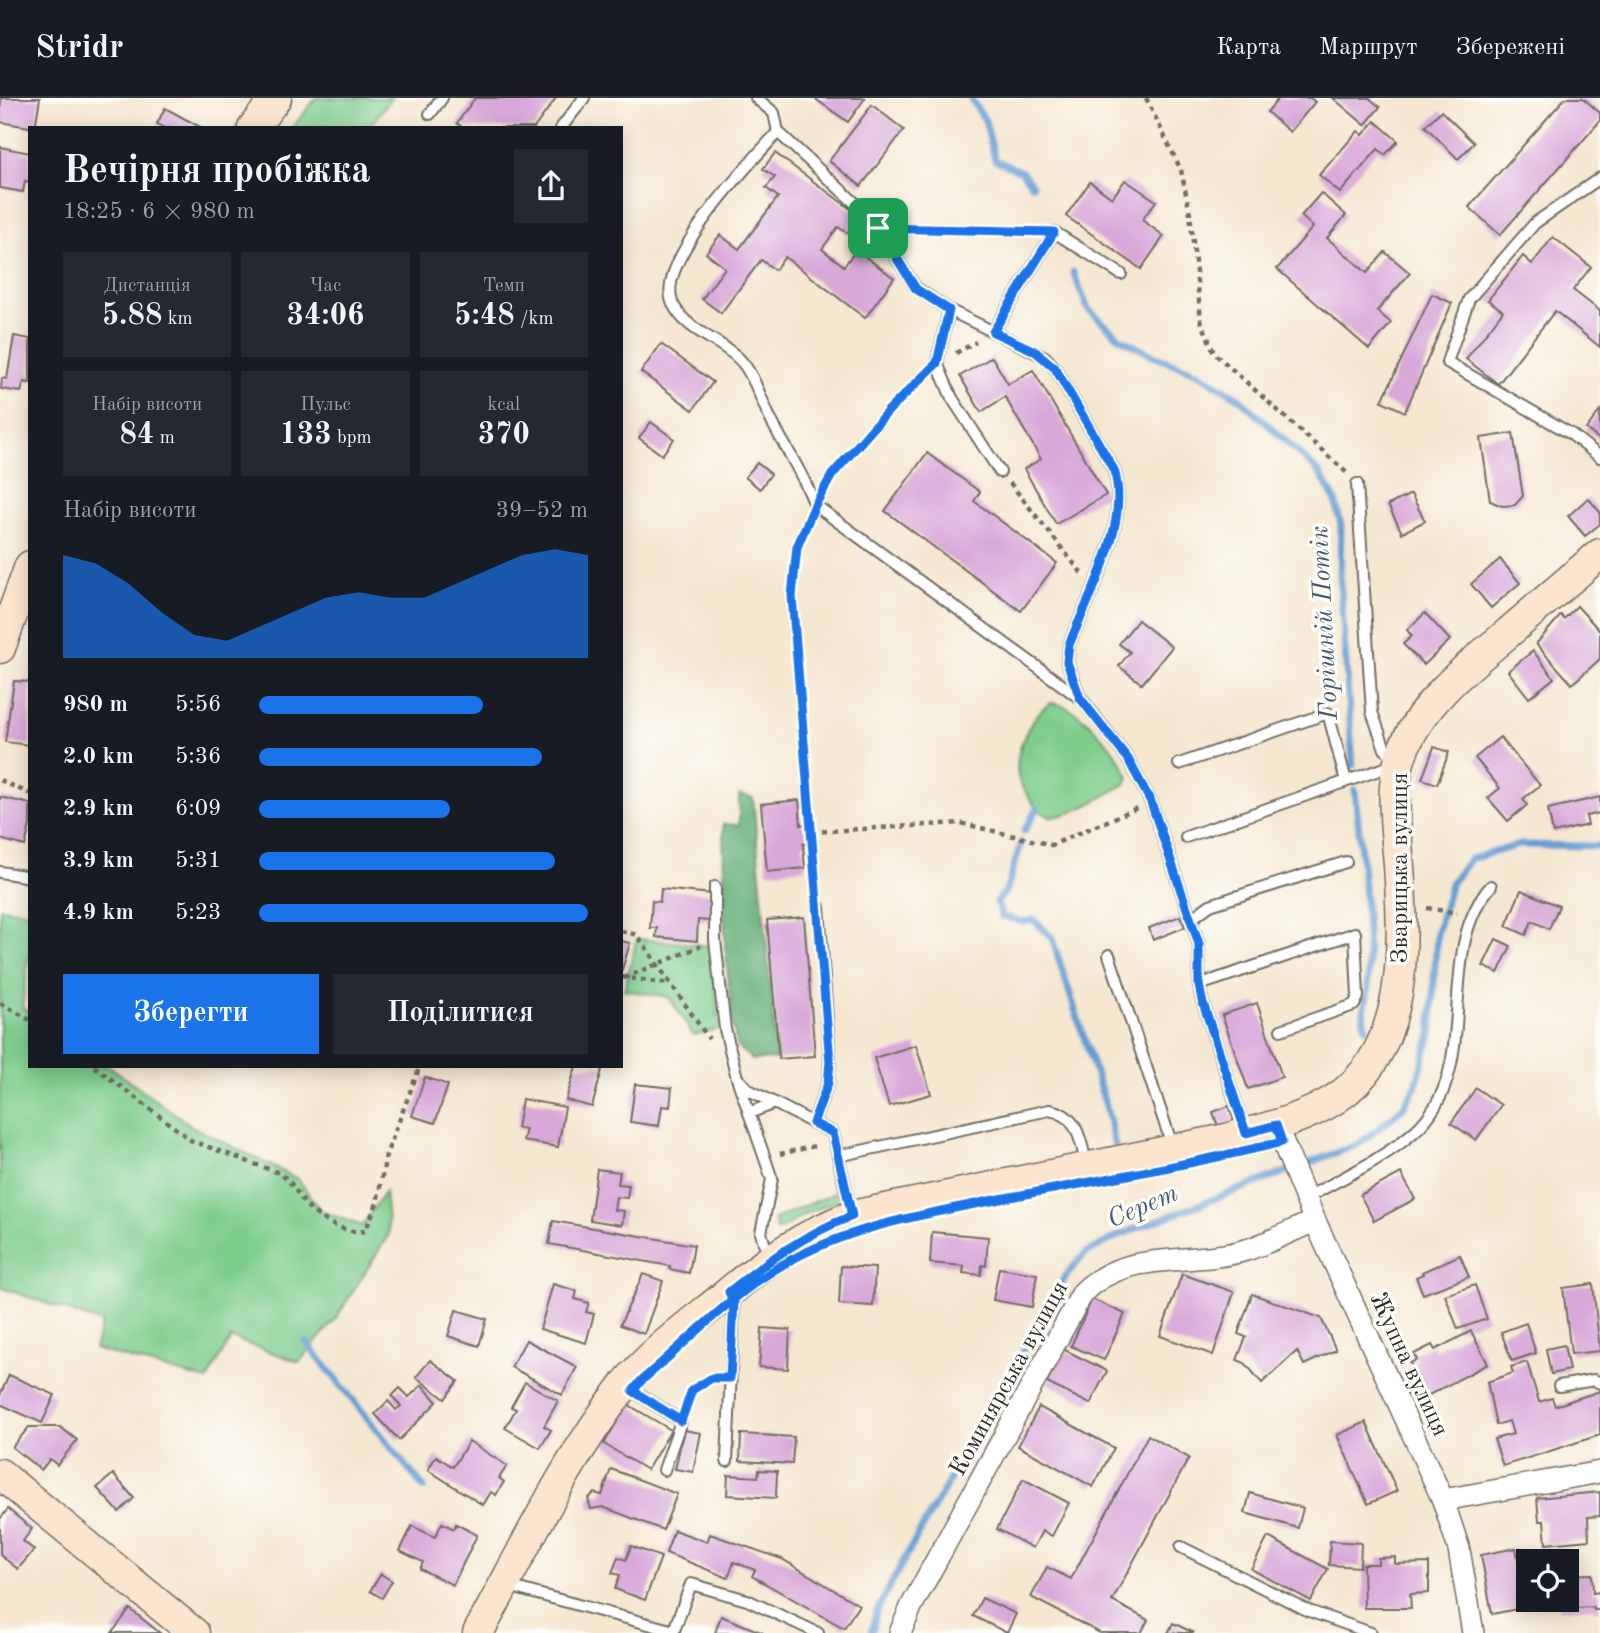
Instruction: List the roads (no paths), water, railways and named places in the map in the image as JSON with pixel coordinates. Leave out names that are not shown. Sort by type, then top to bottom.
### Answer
[{"type":"street","points":[[255,126],[276,98]]},
{"type":"street","name":"Зварицька вулиця","points":[[478,1633],[564,1478],[625,1385],[647,1361],[769,1259],[812,1233],[852,1216],[1246,1133],[1276,1125],[1336,1098],[1371,1061],[1387,1030],[1401,969],[1401,901],[1394,822],[1399,763],[1418,721],[1454,679],[1600,554]]},
{"type":"street","points":[[0,648],[28,571]]},
{"type":"street","name":"Жупна вулиця","points":[[1276,1125],[1315,1221],[1443,1500],[1459,1549],[1473,1633]]},
{"type":"street","name":"Коминярська вулиця","points":[[900,1633],[912,1605],[1083,1292],[1100,1276],[1127,1265],[1219,1256],[1246,1250],[1315,1221]]},
{"type":"street","points":[[1443,1500],[1600,1472]]},
{"type":"street","points":[[0,1474],[194,1633]]},
{"type":"lane","points":[[430,114],[442,98]]},
{"type":"lane","points":[[563,126],[584,98]]},
{"type":"lane","points":[[756,98],[774,113],[778,132],[869,216],[916,289],[949,310],[1035,351],[1055,368],[1114,470],[1120,504],[1117,522],[1069,645],[1067,662],[1080,698]]},
{"type":"lane","points":[[778,132],[680,255],[670,289],[673,303],[686,321],[743,363],[803,475],[815,505],[1080,698],[1128,759],[1151,802],[1191,919],[1201,957],[1199,985],[1246,1133]]},
{"type":"lane","points":[[1600,178],[1535,223],[1469,299],[1447,362],[1572,433],[1600,457]]},
{"type":"lane","points":[[993,332],[1054,232],[1121,274]]},
{"type":"lane","points":[[949,310],[937,363],[953,398],[1000,472]]},
{"type":"lane","points":[[1186,837],[1399,763],[1385,749],[1371,712],[1357,484]]},
{"type":"lane","points":[[1179,764],[1328,713],[1346,781]]},
{"type":"lane","points":[[1191,919],[1210,905],[1346,862]]},
{"type":"lane","points":[[0,872],[28,877]]},
{"type":"lane","points":[[1303,1192],[1386,1152],[1416,1130],[1435,1107],[1450,1064],[1470,916],[1491,886]]},
{"type":"lane","points":[[715,887],[715,940],[725,1029],[737,1078],[772,1180],[761,1233],[769,1259]]},
{"type":"lane","points":[[813,1123],[828,1083],[830,1062],[819,907]]},
{"type":"lane","points":[[1199,985],[1355,933],[1357,997],[1354,1005],[1281,1030]]},
{"type":"lane","points":[[1109,955],[1174,1150]]},
{"type":"lane","points":[[737,1078],[749,1090],[833,1133],[852,1216]]},
{"type":"lane","points":[[749,1113],[775,1103]]},
{"type":"lane","points":[[838,1156],[1049,1110],[1066,1115],[1073,1123],[1087,1168]]},
{"type":"lane","points":[[727,1461],[734,1302],[729,1292]]},
{"type":"lane","points":[[1559,1386],[1594,1380],[1600,1382]]},
{"type":"lane","points":[[625,1385],[681,1421],[664,1470]]},
{"type":"lane","points":[[1181,1548],[1309,1612],[1371,1633]]},
{"type":"lane","points":[[507,1582],[519,1589],[674,1632],[691,1584],[747,1600],[818,1633]]},
{"type":"waterway","name":"Горішній Потік","points":[[970,98],[985,120],[995,160],[1022,172],[1032,185]]},
{"type":"waterway","name":"Горішній Потік","points":[[1073,272],[1088,309],[1120,338],[1156,357],[1196,372],[1239,398],[1319,472],[1335,500],[1341,525],[1340,580],[1353,765]]},
{"type":"waterway","name":"Горішній Потік","points":[[1355,790],[1367,937],[1368,986],[1364,1018],[1366,1028]]},
{"type":"waterway","points":[[1024,831],[1037,809]]},
{"type":"waterway","points":[[1021,843],[1007,889],[997,902],[1002,916],[1023,922],[1034,920],[1052,938],[1106,1106],[1115,1146]]},
{"type":"waterway","name":"Серет","points":[[871,1633],[876,1613],[900,1567],[1067,1274],[1086,1253],[1122,1234],[1359,1144],[1401,1110],[1415,1088],[1431,1034],[1437,932],[1451,883],[1470,859],[1519,845],[1600,846]]},
{"type":"waterway","points":[[306,1342],[424,1488]]}]
